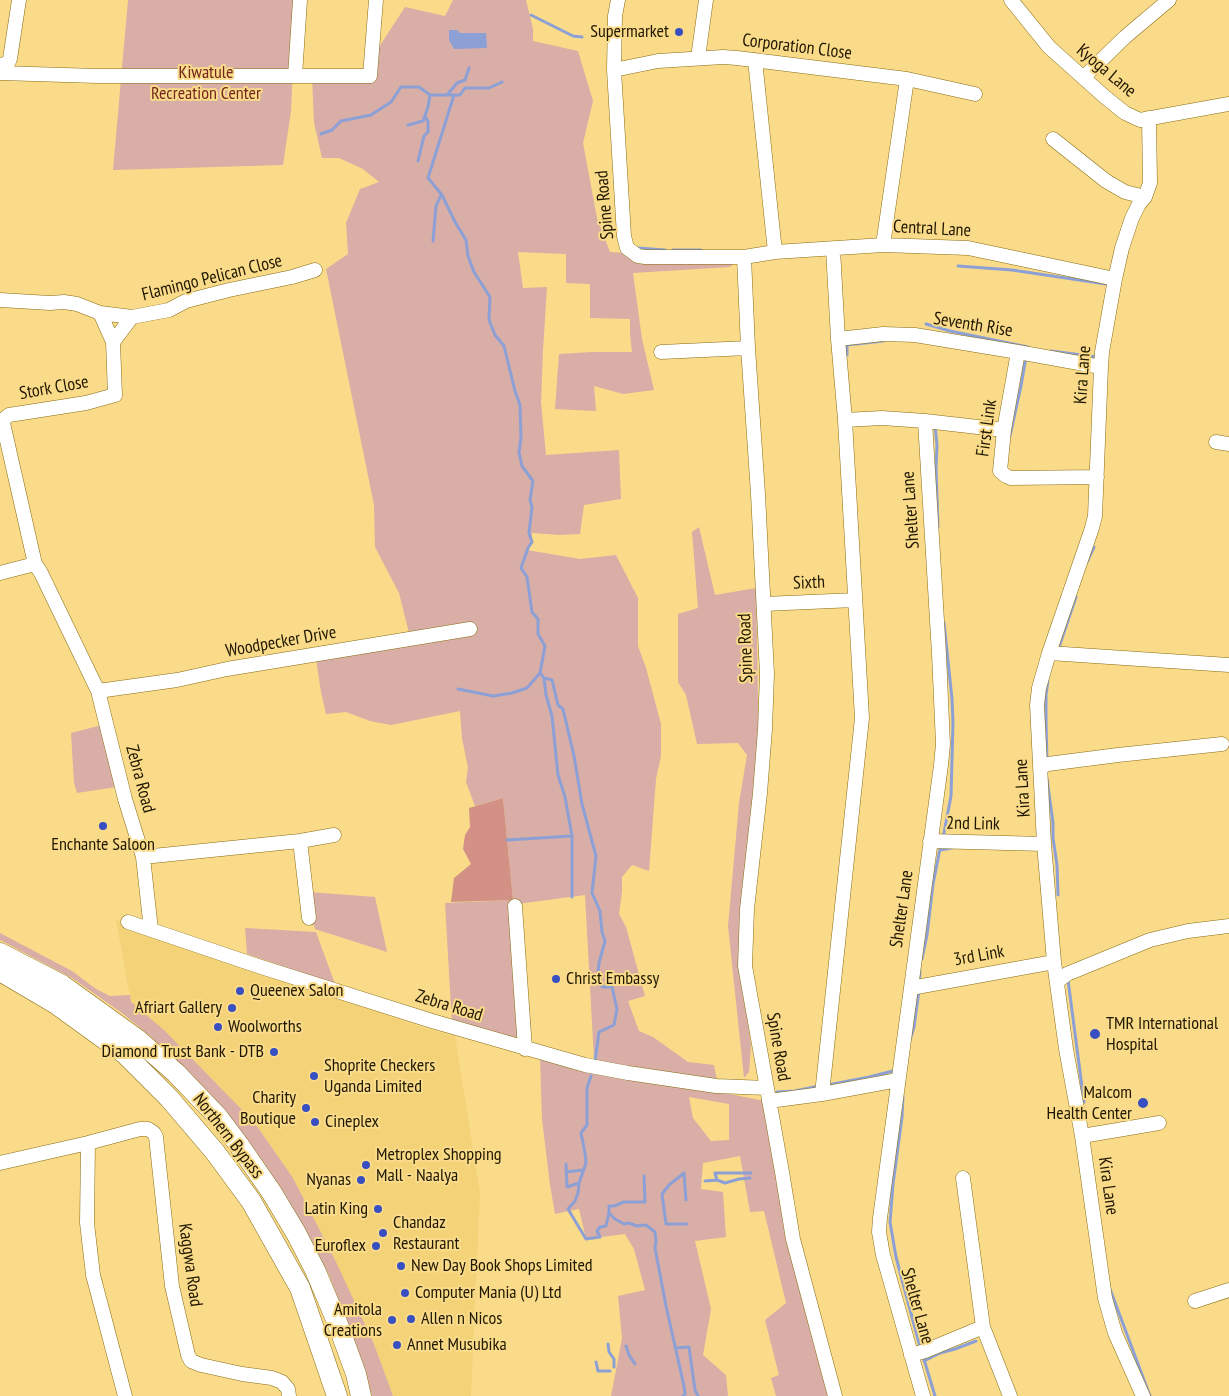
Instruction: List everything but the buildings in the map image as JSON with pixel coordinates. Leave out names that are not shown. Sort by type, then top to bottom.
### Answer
[{"type":"highway","name":"Northern Bypass","points":[[0,953],[62,985],[137,1039],[176,1074],[218,1118],[272,1193],[296,1233],[315,1270],[337,1322],[356,1374],[361,1396]]},
{"type":"highway","name":"Northern Bypass","points":[[0,971],[56,1004],[124,1054],[169,1098],[215,1152],[251,1201],[300,1288],[337,1396]]},
{"type":"street","points":[[0,65],[8,63],[10,59],[19,0]]},
{"type":"street","points":[[295,76],[300,0]]},
{"type":"street","points":[[0,73],[97,76],[370,76],[376,0]]},
{"type":"street","name":"Spine Road","points":[[618,0],[614,70],[624,236],[627,248],[638,256],[645,257],[744,258],[767,674],[760,793],[747,909],[745,966],[793,1239],[835,1396]]},
{"type":"street","points":[[698,58],[706,0]]},
{"type":"street","name":"Kyoga Lane","points":[[1012,0],[1049,47],[1125,113],[1140,120],[1229,104]]},
{"type":"street","points":[[1084,77],[1125,37],[1169,0]]},
{"type":"street","name":"Corporation Close","points":[[614,70],[658,61],[723,57],[907,79],[975,94]]},
{"type":"street","points":[[755,60],[774,252]]},
{"type":"street","points":[[883,245],[907,79]]},
{"type":"street","name":"Kira Lane","points":[[1143,1396],[1115,1333],[1106,1298],[1082,1136],[1066,1049],[1054,962],[1044,844],[1045,765],[1037,705],[1039,688],[1054,654],[1096,509],[1101,367],[1104,339],[1122,248],[1139,204],[1145,197],[1150,183],[1149,118]]},
{"type":"street","points":[[1053,139],[1106,181],[1125,192],[1145,197]]},
{"type":"street","name":"Central Lane","points":[[744,258],[774,252],[883,245],[968,248],[1115,279]]},
{"type":"street","points":[[822,1089],[862,718],[833,249]]},
{"type":"street","name":"Flamingo Pelican Close","points":[[0,300],[64,302],[77,304],[100,312],[132,317],[169,310],[186,302],[229,290],[292,277],[315,270]]},
{"type":"street","name":"Stork Close","points":[[35,564],[2,419],[9,416],[86,403],[115,395],[113,342],[100,312]]},
{"type":"street","points":[[113,342],[132,317]]},
{"type":"street","name":"Seventh Rise","points":[[838,339],[876,335],[915,334],[1101,367]]},
{"type":"street","points":[[661,352],[748,348]]},
{"type":"street","name":"First Link","points":[[1018,352],[1004,430],[1000,470],[1011,478],[1097,477]]},
{"type":"street","points":[[845,420],[882,418],[1004,430]]},
{"type":"street","name":"Shelter Lane","points":[[922,1396],[918,1353],[883,1255],[880,1218],[911,988],[938,842],[943,744],[925,421]]},
{"type":"street","points":[[0,573],[35,564]]},
{"type":"street","name":"Zebra Road","points":[[35,564],[98,691],[125,799],[143,858],[151,930]]},
{"type":"street","name":"Sixth","points":[[764,604],[856,600]]},
{"type":"street","name":"Woodpecker Drive","points":[[98,691],[177,680],[227,669],[470,628]]},
{"type":"street","points":[[1054,654],[1229,665]]},
{"type":"street","points":[[1045,765],[1222,744]]},
{"type":"street","points":[[143,858],[300,841],[334,834]]},
{"type":"street","points":[[300,841],[309,918]]},
{"type":"street","name":"2nd Link","points":[[938,842],[1044,844]]},
{"type":"street","points":[[515,906],[525,1048]]},
{"type":"street","name":"Zebra Road","points":[[128,922],[432,1021],[585,1065],[768,1095],[898,1080]]},
{"type":"street","points":[[1057,982],[1067,974],[1150,940],[1188,931],[1229,926]]},
{"type":"street","name":"3rd Link","points":[[911,988],[1054,962]]},
{"type":"street","points":[[1082,1136],[1159,1123]]},
{"type":"street","name":"Kaggwa Road","points":[[88,1143],[140,1128],[148,1129],[154,1133],[156,1137],[172,1286],[191,1361],[201,1366],[277,1380],[282,1382],[288,1389],[289,1396]]},
{"type":"street","points":[[0,1163],[88,1143],[87,1223],[93,1275],[125,1396]]},
{"type":"street","points":[[963,1178],[983,1327],[1010,1396]]},
{"type":"street","points":[[1195,1301],[1229,1290]]},
{"type":"street","points":[[918,1353],[983,1327]]},
{"type":"shaded area","points":[[503,798],[513,900],[451,902],[454,878],[471,864],[463,849],[465,835],[470,827],[469,808]]},
{"type":"shaded area","points":[[116,920],[427,1029],[455,1036],[480,1193],[471,1396],[393,1396],[374,1344],[293,1178],[254,1122],[164,1030],[131,1002]]},
{"type":"green space","name":"Kiwatule Recreation Center","points":[[128,0],[296,0],[291,111],[283,165],[113,170]]},
{"type":"green space","points":[[453,0],[526,0],[533,29],[533,41],[578,51],[593,101],[583,143],[597,218],[610,252],[642,254],[745,253],[730,267],[633,273],[642,339],[654,390],[623,394],[594,386],[596,411],[555,409],[559,354],[632,352],[630,319],[590,318],[590,284],[566,283],[566,254],[518,252],[523,288],[547,287],[541,402],[546,455],[619,450],[621,499],[584,505],[580,534],[532,533],[532,542],[527,550],[580,559],[616,555],[638,598],[638,646],[661,724],[661,756],[656,779],[649,871],[632,865],[622,877],[619,914],[626,927],[645,996],[628,1001],[639,1031],[653,1037],[688,1062],[714,1065],[717,1080],[650,1071],[594,1060],[585,895],[517,904],[522,1039],[452,1025],[445,903],[513,900],[503,798],[475,806],[466,782],[468,768],[462,738],[460,711],[391,725],[370,721],[346,712],[326,714],[315,652],[409,633],[399,593],[375,547],[374,505],[326,269],[348,254],[346,223],[360,189],[379,182],[363,169],[339,158],[322,158],[314,123],[312,77],[359,73],[379,47],[405,7],[445,16]]},
{"type":"green space","points":[[699,527],[715,595],[756,588],[759,752],[748,837],[738,951],[751,1046],[749,1072],[744,1078],[728,926],[739,803],[747,755],[738,743],[697,744],[686,695],[678,682],[678,614],[698,608],[692,532]]},
{"type":"green space","points":[[102,725],[116,787],[77,793],[74,783],[71,733]]},
{"type":"green space","points":[[309,892],[375,897],[387,952],[315,929],[312,920]]},
{"type":"green space","points":[[245,928],[316,932],[335,984],[247,954]]},
{"type":"green space","points":[[0,933],[72,971],[96,989],[110,996],[130,995],[131,1002],[164,1030],[254,1122],[293,1178],[336,1262],[374,1344],[393,1396],[372,1396],[352,1334],[329,1275],[306,1231],[274,1179],[236,1125],[200,1085],[149,1035],[122,1013],[72,978],[0,940]]},
{"type":"green space","points":[[540,1057],[765,1101],[832,1396],[776,1396],[771,1378],[779,1375],[765,1320],[786,1303],[764,1211],[750,1212],[740,1156],[703,1163],[701,1189],[723,1192],[726,1237],[695,1241],[711,1309],[703,1355],[726,1375],[728,1396],[611,1396],[622,1338],[618,1296],[645,1290],[634,1249],[625,1234],[586,1239],[579,1209],[555,1214],[542,1119]],"holes":[[[689,1097],[729,1104],[729,1140],[711,1141],[693,1118]]]},
{"type":"water","points":[[449,30],[457,30],[460,33],[486,33],[487,48],[454,49],[449,40]]},
{"type":"waterway","points":[[531,15],[573,36],[582,37]]},
{"type":"waterway","points":[[447,95],[457,83],[465,80],[469,68]]},
{"type":"waterway","points":[[502,82],[489,88],[465,88],[460,95],[454,95],[428,178],[442,195],[466,240],[468,256],[474,272],[490,297],[489,320],[495,335],[504,346],[520,405],[521,437],[519,452],[522,466],[533,481],[530,500],[532,507],[529,533],[532,542],[521,568],[527,577],[532,612],[538,619],[538,634],[545,646],[540,673],[544,678],[552,680],[558,705],[563,709],[574,756],[582,804],[596,856],[592,893],[600,911],[605,941],[599,963],[597,983],[603,987],[612,987],[617,1009],[614,1025],[599,1032],[595,1061]]},
{"type":"waterway","points":[[321,134],[332,130],[341,121],[371,115],[391,102],[401,87],[419,87],[430,95]]},
{"type":"waterway","points":[[408,125],[423,121],[430,95],[454,95]]},
{"type":"waterway","points":[[418,161],[424,136],[428,132],[428,122],[425,116]]},
{"type":"waterway","points":[[433,241],[436,206],[441,195]]},
{"type":"waterway","points":[[638,248],[665,250]]},
{"type":"waterway","points":[[673,250],[701,250]]},
{"type":"waterway","points":[[958,266],[1012,270],[1106,284]]},
{"type":"waterway","points":[[926,324],[950,331],[1028,347]]},
{"type":"waterway","points":[[847,355],[847,345],[883,341]]},
{"type":"waterway","points":[[1051,351],[1097,357]]},
{"type":"waterway","points":[[1010,436],[1026,357]]},
{"type":"waterway","points":[[935,426],[938,527]]},
{"type":"waterway","points":[[1087,562],[1094,547]]},
{"type":"waterway","points":[[1058,650],[1076,597]]},
{"type":"waterway","points":[[943,838],[951,796],[953,722],[944,623]]},
{"type":"waterway","points":[[458,689],[493,696],[512,693],[527,688],[540,673]]},
{"type":"waterway","points":[[544,678],[546,695],[552,716],[558,775],[565,797],[572,836],[572,897]]},
{"type":"waterway","points":[[1047,761],[1046,695],[1048,680]]},
{"type":"waterway","points":[[1047,779],[1057,865],[1058,895]]},
{"type":"waterway","points":[[507,840],[572,836]]},
{"type":"waterway","points":[[922,959],[941,844]]},
{"type":"waterway","points":[[940,850],[952,848]]},
{"type":"waterway","points":[[919,984],[920,970]]},
{"type":"waterway","points":[[1068,980],[1084,1102]]},
{"type":"waterway","points":[[910,1040],[914,1027],[919,990]]},
{"type":"waterway","points":[[828,1085],[893,1071]]},
{"type":"waterway","points":[[591,1076],[587,1088],[587,1125],[581,1133],[586,1163],[575,1201],[568,1209],[586,1239],[600,1237],[597,1231],[600,1227],[606,1226],[609,1213],[624,1224],[646,1225],[655,1232],[655,1248],[684,1386],[685,1394],[683,1396]]},
{"type":"waterway","points":[[777,1092],[795,1091],[819,1086]]},
{"type":"waterway","points":[[903,1096],[890,1222],[896,1257],[920,1347]]},
{"type":"waterway","points":[[566,1164],[567,1187],[579,1183]]},
{"type":"waterway","points":[[566,1172],[583,1170]]},
{"type":"waterway","points":[[686,1200],[684,1173],[669,1185],[662,1194],[666,1224],[687,1224]]},
{"type":"waterway","points":[[717,1180],[715,1173],[751,1173]]},
{"type":"waterway","points":[[609,1213],[609,1206],[624,1202],[645,1202],[644,1176]]},
{"type":"waterway","points":[[705,1181],[717,1180],[725,1183],[750,1178]]},
{"type":"waterway","points":[[1110,1289],[1150,1396]]},
{"type":"waterway","points":[[924,1361],[940,1353],[976,1341]]},
{"type":"waterway","points":[[608,1344],[609,1352],[614,1359],[614,1367]]},
{"type":"waterway","points":[[626,1346],[635,1364]]},
{"type":"waterway","points":[[675,1348],[689,1347],[695,1390],[698,1396]]},
{"type":"waterway","points":[[923,1356],[935,1396]]},
{"type":"waterway","points":[[596,1362],[598,1371],[610,1371]]},
{"type":"place","name":"Supermarket","points":[[679,32]]},
{"type":"place","name":"Enchante Saloon","points":[[103,826]]},
{"type":"place","name":"Christ Embassy","points":[[556,979]]},
{"type":"place","name":"Queenex Salon","points":[[240,991]]},
{"type":"place","name":"Afriart Gallery","points":[[232,1008]]},
{"type":"place","name":"Woolworths","points":[[218,1027]]},
{"type":"place","name":"TMR International Hospital","points":[[1095,1034]]},
{"type":"place","name":"Diamond Trust Bank - DTB","points":[[274,1052]]},
{"type":"place","name":"Shoprite Checkers Uganda Limited","points":[[314,1076]]},
{"type":"place","name":"Malcom Health Center","points":[[1143,1103]]},
{"type":"place","name":"Charity Boutique","points":[[306,1108]]},
{"type":"place","name":"Cineplex","points":[[315,1122]]},
{"type":"place","name":"Metroplex Shopping Mall - Naalya","points":[[366,1165]]},
{"type":"place","name":"Nyanas","points":[[361,1180]]},
{"type":"place","name":"Latin King","points":[[378,1209]]},
{"type":"place","name":"Chandaz Restaurant","points":[[383,1233]]},
{"type":"place","name":"Euroflex","points":[[376,1246]]},
{"type":"place","name":"New Day Book Shops Limited","points":[[401,1266]]},
{"type":"place","name":"Computer Mania (U) Ltd","points":[[405,1293]]},
{"type":"place","name":"Allen n Nicos","points":[[411,1319]]},
{"type":"place","name":"Amitola Creations","points":[[392,1320]]},
{"type":"place","name":"Annet Musubika","points":[[397,1345]]}]
